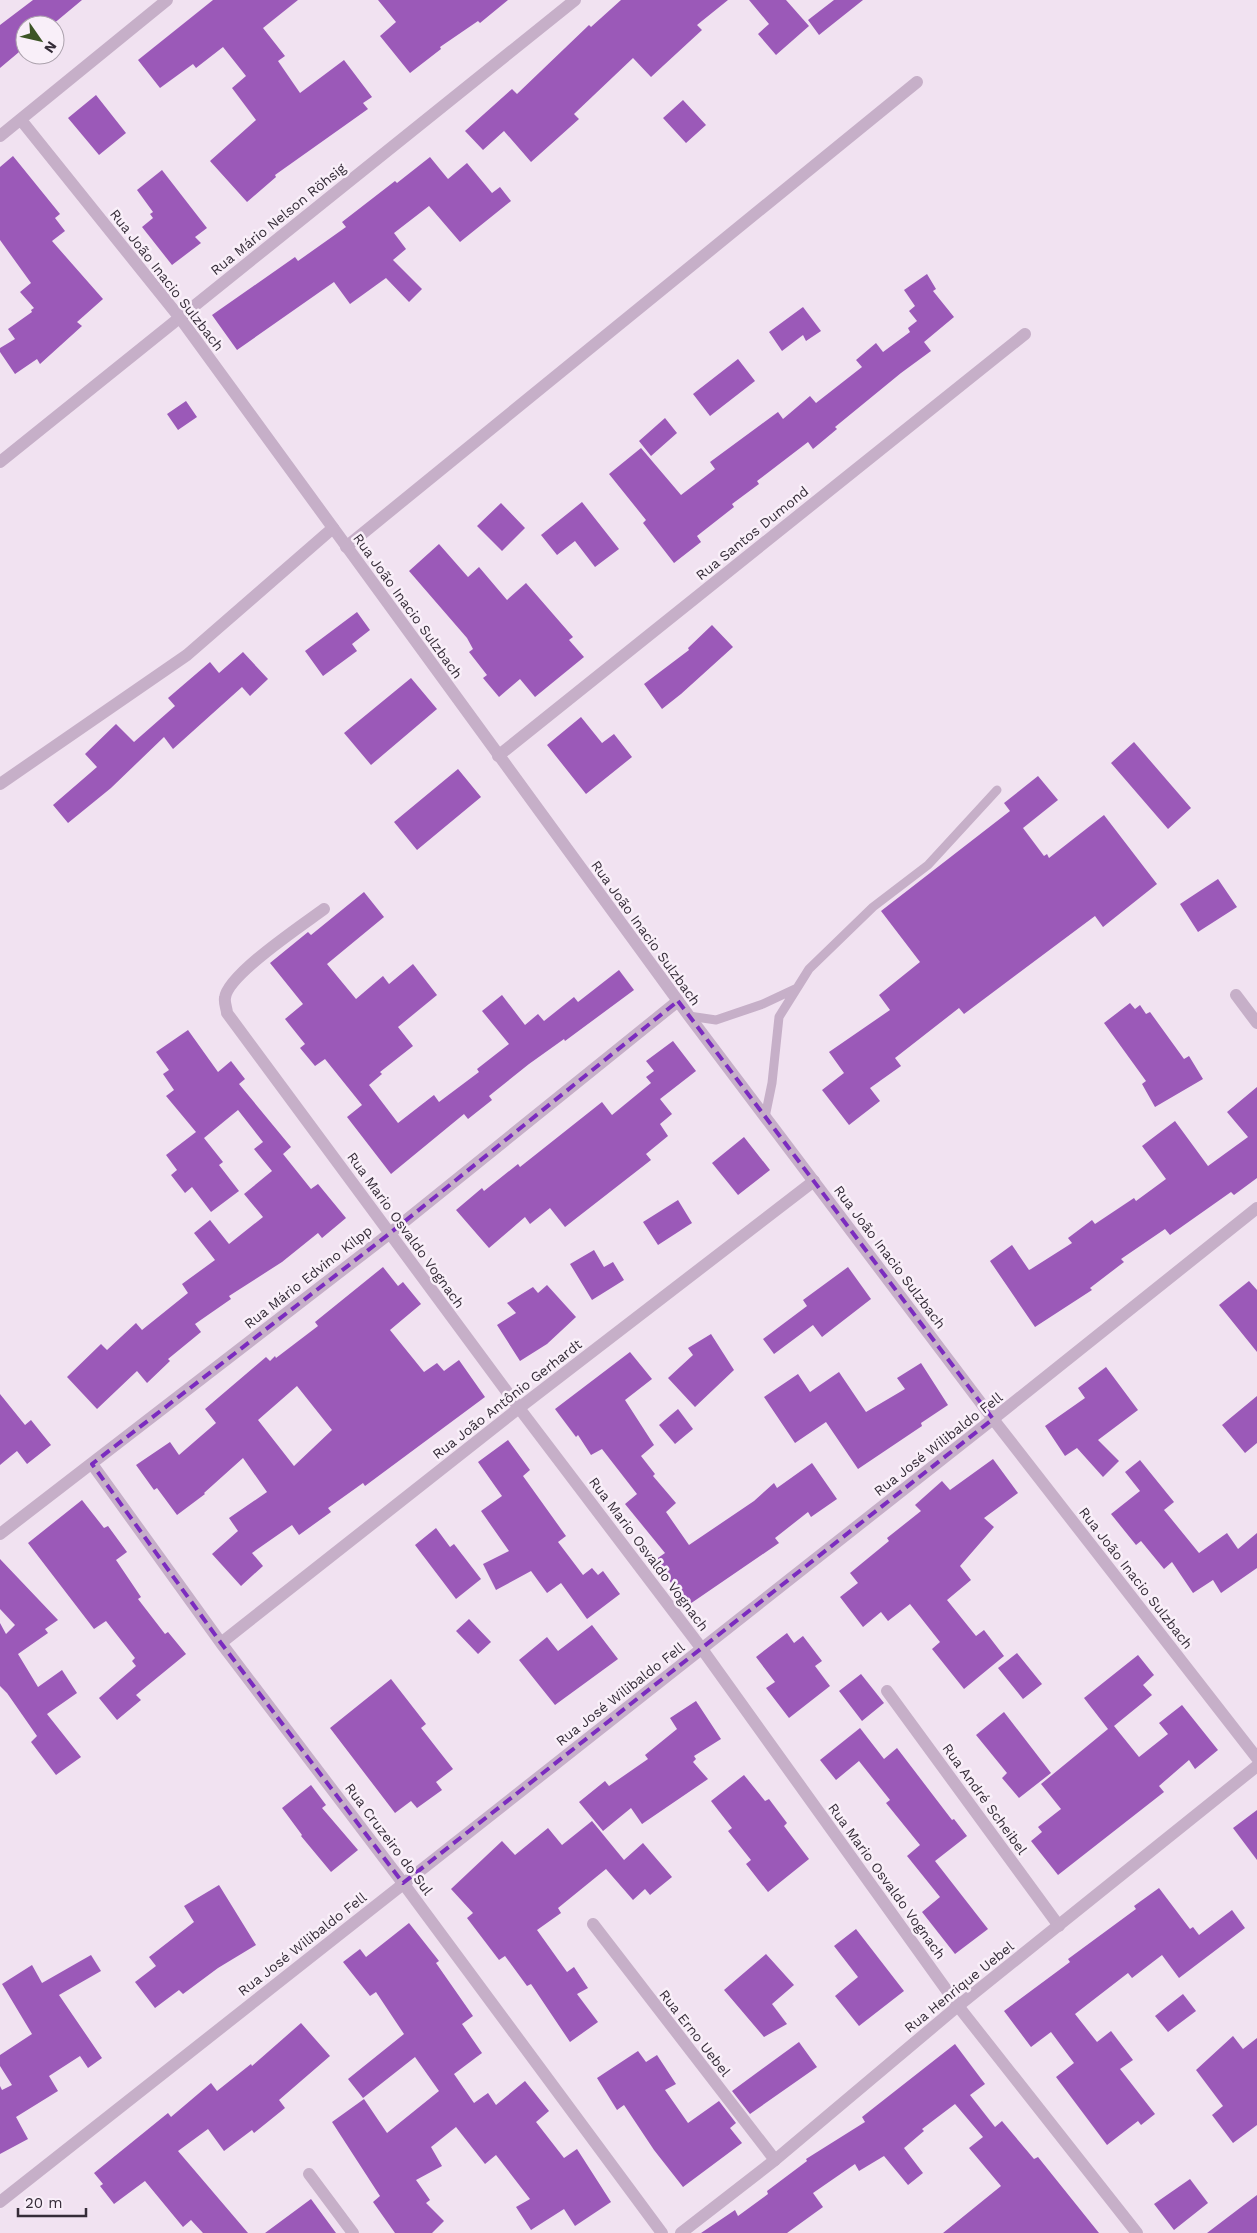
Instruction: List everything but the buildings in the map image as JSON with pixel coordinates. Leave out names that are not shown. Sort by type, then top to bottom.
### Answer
[{"type":"street","points":[[0,136],[167,0]]},
{"type":"street","name":"Rua Mário Nelson Röhsig","points":[[0,462],[575,0]]},
{"type":"street","points":[[346,547],[917,82]]},
{"type":"street","name":"Rua João Inacio Sulzbach","points":[[21,120],[180,318],[689,1016],[994,1419],[1257,1758]]},
{"type":"street","name":"Rua Santos Dumond","points":[[498,756],[1025,334]]},
{"type":"street","points":[[0,784],[187,655],[332,528]]},
{"type":"street","name":"Rua Mario Osvaldo Vognach","points":[[324,908],[247,967],[233,982],[225,997],[227,1013],[389,1234],[702,1649],[958,2006],[1137,2233]]},
{"type":"street","points":[[1236,995],[1257,1023]]},
{"type":"street","name":"Rua Mário Edvino Kilpp","points":[[0,1534],[389,1234],[678,1001]]},
{"type":"street","name":"Rua João Antônio Gerhardt","points":[[221,1643],[519,1408],[814,1181]]},
{"type":"street","name":"Rua José Wilibaldo Fell","points":[[0,2202],[994,1419],[1257,1208]]},
{"type":"street","name":"Rua Cruzeiro do Sul","points":[[92,1464],[221,1643],[403,1883],[662,2233]]},
{"type":"street","name":"Rua André Scheibel","points":[[887,1690],[1059,1926]]},
{"type":"street","name":"Rua Henrique Uebel","points":[[681,2233],[774,2160],[958,2006],[1257,1766]]},
{"type":"street","name":"Rua Erno Uebel","points":[[593,1924],[774,2160]]},
{"type":"street","points":[[309,2174],[353,2233]]},
{"type":"lane","points":[[765,1117],[772,1083],[780,1017],[808,969],[872,908],[928,865],[997,790]]},
{"type":"lane","points":[[689,1016],[716,1020],[763,1004],[797,988]]},
{"type":"highlighted area","points":[[678,1001],[993,1419],[403,1883],[221,1643],[92,1464],[389,1234]]}]
